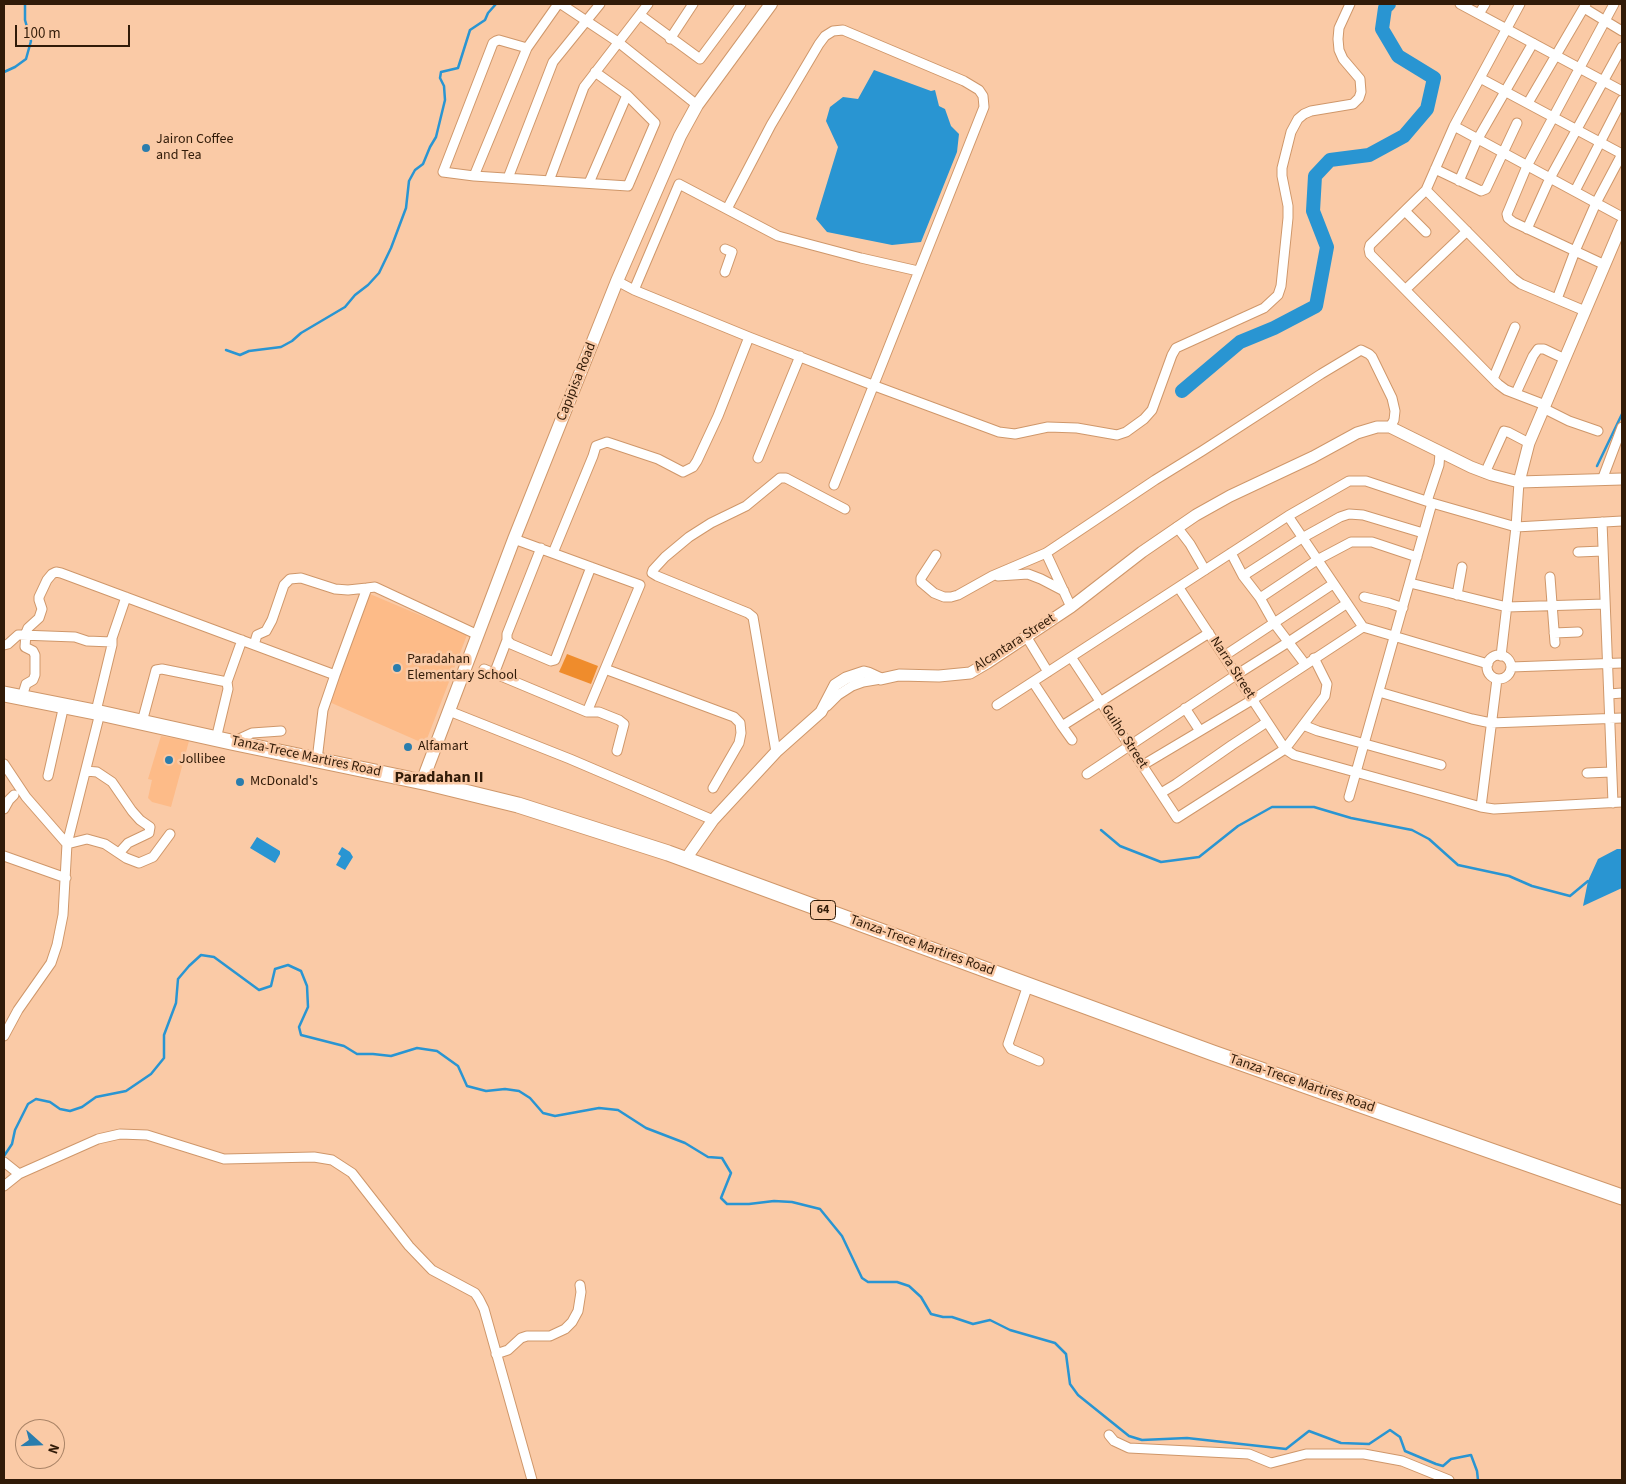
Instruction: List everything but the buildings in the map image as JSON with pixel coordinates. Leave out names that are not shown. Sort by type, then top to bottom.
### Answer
[{"type":"main road","name":"Capipisa Road","points":[[422,782],[514,539],[617,281],[680,136],[697,105],[772,4]]},
{"type":"main road","name":"Tanza-Trece Martires Road","points":[[4,694],[100,712],[216,739],[422,782],[518,805],[685,860],[1213,1053],[1622,1197]]},
{"type":"street","points":[[474,176],[527,48],[560,4],[618,42],[697,105]]},
{"type":"street","points":[[508,178],[553,62],[600,4]]},
{"type":"street","points":[[549,181],[584,87],[648,4]]},
{"type":"street","points":[[670,39],[694,4]]},
{"type":"street","points":[[640,15],[670,39],[700,59],[741,4]]},
{"type":"street","points":[[617,281],[634,290],[750,337],[874,386],[999,432],[1015,434],[1048,427],[1076,428],[1116,435],[1126,432],[1144,419],[1152,410],[1176,348],[1264,308],[1278,295],[1281,286],[1288,218],[1282,168],[1291,132],[1298,119],[1304,114],[1311,111],[1353,104],[1359,98],[1361,92],[1360,79],[1343,59],[1339,50],[1339,28],[1350,4]]},
{"type":"street","points":[[1460,4],[1622,92]]},
{"type":"street","points":[[1479,14],[1485,4]]},
{"type":"street","points":[[1520,4],[1454,126],[1426,190],[1370,245],[1369,249],[1370,254],[1506,390],[1516,393],[1562,416],[1568,421],[1598,431]]},
{"type":"street","points":[[1605,265],[1513,222],[1506,214],[1527,166],[1614,4]]},
{"type":"street","points":[[1528,103],[1585,6],[1622,32]]},
{"type":"street","points":[[727,209],[771,125],[819,44],[825,36],[833,31],[843,30],[964,81],[979,90],[983,96],[984,107],[834,485]]},
{"type":"street","points":[[527,48],[499,40],[493,43],[443,172],[474,176],[628,186],[655,123],[627,95],[596,72]]},
{"type":"street","points":[[1459,180],[1478,139],[1533,43]]},
{"type":"street","points":[[1527,229],[1550,178],[1622,47]]},
{"type":"street","points":[[1480,78],[1622,154],[1596,203],[1557,299]]},
{"type":"street","points":[[590,184],[627,95]]},
{"type":"street","points":[[1575,192],[1622,100]]},
{"type":"street","points":[[1435,169],[1482,191],[1486,189],[1517,123]]},
{"type":"street","points":[[1454,126],[1622,217]]},
{"type":"street","points":[[634,290],[680,184],[778,236],[918,271]]},
{"type":"street","points":[[1426,190],[1513,278],[1521,284],[1585,311]]},
{"type":"street","points":[[1405,211],[1426,232]]},
{"type":"street","points":[[1501,656],[1516,526],[1519,482],[1529,443],[1622,224]]},
{"type":"street","points":[[1406,289],[1467,231]]},
{"type":"street","points":[[725,249],[732,252],[725,272]]},
{"type":"street","points":[[1493,379],[1515,327]]},
{"type":"street","points":[[553,553],[596,446],[607,442],[658,459],[683,472],[693,467],[718,416],[750,337]]},
{"type":"street","points":[[1516,393],[1538,349],[1544,349],[1565,359]]},
{"type":"street","points":[[936,555],[921,580],[938,595],[951,598],[958,596],[992,576],[1046,553],[1155,480],[1361,350],[1369,354],[1392,398],[1394,420],[1390,427],[1440,453],[1485,473],[1519,482],[1622,479]]},
{"type":"street","points":[[758,458],[800,356]]},
{"type":"street","name":"Alcantara Street","points":[[685,860],[713,820],[776,752],[820,712],[835,684],[864,672],[881,679],[899,675],[939,676],[970,673],[1071,606],[1177,527],[1230,496],[1313,457],[1357,433],[1378,427],[1390,427]]},
{"type":"street","points":[[1602,480],[1622,427]]},
{"type":"street","points":[[1485,473],[1504,431],[1529,443]]},
{"type":"street","points":[[1349,797],[1417,557],[1440,453]]},
{"type":"street","points":[[776,752],[753,617],[748,613],[652,573],[665,557],[689,537],[711,523],[746,506],[780,478],[786,478],[844,509]]},
{"type":"street","points":[[998,705],[1288,516],[1350,482],[1366,481],[1429,502],[1516,526],[1622,521]]},
{"type":"street","points":[[1244,576],[1302,538],[1340,517],[1356,514],[1423,533]]},
{"type":"street","points":[[1288,516],[1363,628],[1488,664]]},
{"type":"street","points":[[1314,658],[1327,684],[1327,689],[1325,696],[1284,749],[1294,755],[1481,808],[1494,809],[1617,802],[1612,772],[1602,522]]},
{"type":"street","points":[[1177,527],[1206,570]]},
{"type":"street","points":[[514,539],[640,585],[588,712]]},
{"type":"street","points":[[1260,598],[1317,560],[1352,542],[1372,542],[1417,557]]},
{"type":"street","points":[[494,674],[507,640],[507,634],[541,548]]},
{"type":"street","points":[[1578,552],[1603,551]]},
{"type":"street","points":[[1046,553],[1071,606]]},
{"type":"street","points":[[1231,553],[1274,623],[1305,664]]},
{"type":"street","points":[[507,640],[511,644],[551,661],[554,660],[591,567]]},
{"type":"street","points":[[1457,595],[1462,567]]},
{"type":"street","points":[[22,697],[26,684],[33,680],[34,676],[35,655],[33,651],[25,647],[28,628],[39,618],[42,610],[38,600],[47,580],[52,574],[61,573],[335,676]]},
{"type":"street","points":[[992,576],[1028,574],[1041,578],[1064,591]]},
{"type":"street","points":[[1550,577],[1555,643]]},
{"type":"street","points":[[254,645],[257,635],[266,631],[272,620],[284,585],[290,579],[301,578],[335,589],[348,590],[375,587],[478,635]]},
{"type":"street","points":[[1410,583],[1507,607],[1605,604]]},
{"type":"street","points":[[1224,656],[1333,584]]},
{"type":"street","points":[[317,760],[322,710],[367,588]]},
{"type":"street","name":"Narra Street","points":[[1179,588],[1284,749]]},
{"type":"street","points":[[4,1036],[18,1010],[51,963],[57,945],[63,915],[67,844],[100,712],[97,707],[117,619],[126,597]]},
{"type":"street","points":[[1364,597],[1402,608]]},
{"type":"street","points":[[1087,774],[1346,604]]},
{"type":"street","points":[[1143,765],[1252,700],[1363,628]]},
{"type":"street","points":[[1554,634],[1578,632]]},
{"type":"street","points":[[1062,726],[1209,633]]},
{"type":"street","points":[[4,645],[8,644],[18,635],[69,636],[87,641],[112,642]]},
{"type":"street","points":[[1026,636],[1048,672]]},
{"type":"street","points":[[216,739],[228,689],[227,682],[242,640]]},
{"type":"street","points":[[1501,656],[1508,660],[1511,667],[1507,676],[1497,679],[1493,678],[1488,672],[1488,664],[1491,658],[1501,656]]},
{"type":"street","name":"Guiho Street","points":[[1071,657],[1177,818],[1284,749]]},
{"type":"street","points":[[1511,667],[1622,663]]},
{"type":"street","points":[[142,722],[154,672],[158,669],[227,682]]},
{"type":"street","points":[[484,669],[588,712],[600,712],[619,720],[624,724],[617,751]]},
{"type":"street","points":[[605,669],[734,717],[740,722],[739,744],[712,788]]},
{"type":"street","points":[[1481,808],[1497,679]]},
{"type":"street","points":[[1033,682],[1072,740]]},
{"type":"street","points":[[1379,692],[1492,723],[1622,718]]},
{"type":"street","points":[[1609,694],[1622,693]]},
{"type":"street","points":[[48,776],[64,705]]},
{"type":"street","points":[[1185,708],[1200,731]]},
{"type":"street","points":[[449,711],[570,759],[713,820]]},
{"type":"street","points":[[1161,793],[1267,722]]},
{"type":"street","points":[[1303,725],[1441,765]]},
{"type":"street","points":[[236,743],[239,738],[252,733],[281,730]]},
{"type":"street","points":[[4,764],[26,797],[67,844]]},
{"type":"street","points":[[86,771],[97,772],[112,782],[132,811],[150,827],[149,833],[128,843],[119,854]]},
{"type":"street","points":[[1586,774],[1612,772]]},
{"type":"street","points":[[4,809],[14,795]]},
{"type":"street","points":[[67,844],[87,839],[105,844],[126,858],[140,863],[153,857],[170,834]]},
{"type":"street","points":[[4,856],[66,878]]},
{"type":"street","points":[[1028,985],[1008,1044],[1011,1049],[1039,1061]]},
{"type":"street","points":[[4,1186],[16,1171],[98,1140],[120,1134],[147,1135],[224,1159],[314,1157],[332,1160],[352,1173],[410,1246],[432,1270],[458,1286],[470,1290],[479,1299],[484,1309],[532,1480]]},
{"type":"street","points":[[4,1162],[16,1171]]},
{"type":"street","points":[[496,1354],[508,1350],[521,1338],[527,1336],[550,1336],[565,1329],[572,1322],[578,1311],[581,1292],[580,1285]]},
{"type":"street","points":[[1109,1435],[1114,1441],[1129,1448],[1249,1454],[1271,1463],[1306,1454],[1364,1454],[1402,1460],[1449,1480]]},
{"type":"shaded area","name":"Paradahan Elementary School","points":[[370,594],[467,635],[425,744],[327,701]]},
{"type":"shaded area","points":[[567,654],[598,666],[591,684],[559,672]]},
{"type":"shaded area","name":"Jollibee","points":[[161,736],[189,741],[171,807],[152,802],[148,798],[152,780],[148,779]]},
{"type":"water","points":[[874,70],[931,91],[935,90],[939,106],[945,109],[951,126],[959,134],[957,152],[921,242],[892,245],[827,232],[816,219],[838,147],[826,121],[830,107],[843,97],[858,99]]},
{"type":"water","points":[[257,837],[280,851],[275,863],[250,848]]},
{"type":"water","points":[[342,847],[350,852],[353,857],[345,870],[336,865],[341,856],[338,854]]},
{"type":"water","points":[[1617,849],[1622,849],[1622,888],[1583,906],[1588,881],[1598,859]]},
{"type":"waterway","points":[[4,72],[26,59],[31,41],[25,20],[25,4]]},
{"type":"waterway","points":[[226,350],[240,355],[249,351],[281,347],[345,307],[379,273],[406,208],[409,181],[415,170],[423,164],[436,137],[445,100],[444,86],[440,78],[441,72],[458,68],[470,30],[485,20],[496,4]]},
{"type":"waterway","points":[[1182,391],[1240,342],[1274,328],[1316,306],[1327,247],[1313,211],[1315,176],[1330,160],[1369,155],[1404,136],[1427,109],[1434,78],[1398,56],[1382,29],[1385,8],[1389,4]]},
{"type":"waterway","points":[[1597,466],[1622,414]]},
{"type":"waterway","points":[[1101,830],[1120,846],[1161,862],[1199,857],[1238,826],[1272,807],[1314,807],[1351,818],[1412,830],[1429,839],[1458,865],[1509,876],[1532,886],[1570,896],[1588,881]]},
{"type":"waterway","points":[[4,1156],[12,1144],[15,1130],[28,1104],[36,1099],[50,1102],[60,1109],[70,1111],[82,1107],[96,1097],[126,1091],[151,1074],[164,1058],[164,1035],[176,1003],[178,979],[201,955],[214,957],[259,990],[271,986],[275,969],[288,965],[301,971],[307,986],[308,1007],[299,1027],[301,1035],[344,1046],[357,1054],[391,1056],[417,1048],[437,1051],[458,1066],[467,1086],[486,1091],[505,1089],[519,1091],[530,1098],[543,1113],[555,1116],[599,1108],[618,1110],[646,1128],[685,1143],[708,1157],[722,1158],[731,1173],[721,1198],[727,1204],[774,1201],[792,1202],[820,1209],[842,1236],[862,1278],[868,1282],[897,1282],[909,1286],[921,1297],[931,1314],[952,1317],[973,1324],[990,1320],[1010,1330],[1055,1343],[1066,1354],[1070,1384],[1078,1395],[1129,1436],[1142,1440],[1187,1438],[1286,1449],[1309,1431],[1341,1443],[1369,1444],[1390,1430],[1400,1437],[1405,1451],[1436,1464],[1443,1466],[1451,1459],[1471,1455],[1478,1480]]},
{"type":"place","name":"Jairon Coffee and Tea","points":[[146,148]]},
{"type":"place","name":"Paradahan Elementary School","points":[[397,668]]},
{"type":"place","name":"Alfamart","points":[[408,747]]},
{"type":"place","name":"Jollibee","points":[[169,760]]},
{"type":"place","name":"McDonald's","points":[[240,782]]},
{"type":"district","name":"Paradahan II","points":[[439,778]]}]
